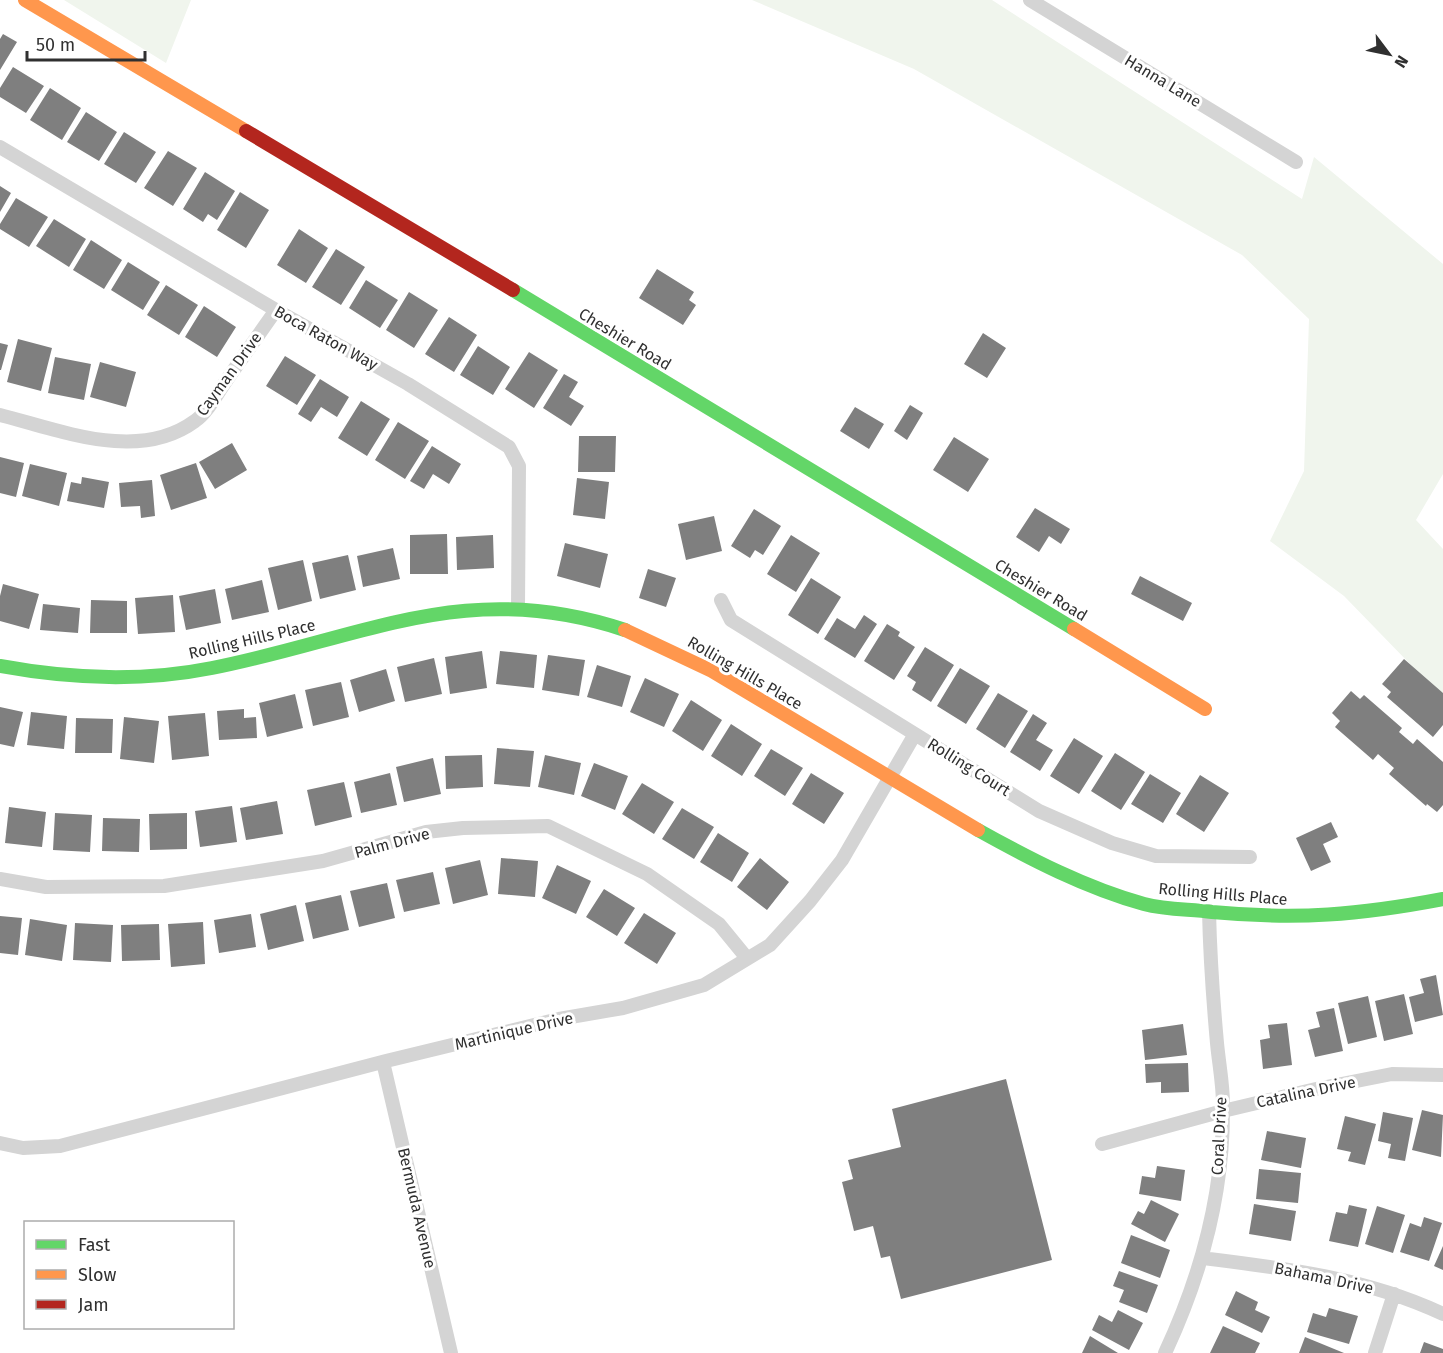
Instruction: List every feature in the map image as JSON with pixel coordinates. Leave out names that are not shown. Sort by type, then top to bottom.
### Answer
[{"type":"street","name":"Cheshier Road","points":[[25,0],[483,272],[1205,709]]},
{"type":"street","name":"Hanna Lane","points":[[1030,0],[1296,162]]},
{"type":"street","name":"Boca Raton Way","points":[[0,147],[276,310],[408,384],[509,447],[519,466],[518,608]]},
{"type":"street","name":"Cayman Drive","points":[[0,415],[103,440],[128,442],[167,435],[195,421],[212,402],[276,310]]},
{"type":"street","name":"Rolling Court","points":[[721,600],[731,620],[1039,811],[1112,843],[1156,856],[1250,857]]},
{"type":"street","name":"Rolling Hills Place","points":[[0,666],[34,673],[87,677],[154,676],[213,668],[420,614],[498,607],[563,612],[616,625],[655,641],[722,676],[890,778],[1042,864],[1103,891],[1167,909],[1265,917],[1341,916],[1443,899]]},
{"type":"street","name":"Martinique Drive","points":[[0,1143],[22,1148],[60,1146],[383,1062],[559,1019],[623,1008],[704,985],[746,957],[770,945],[810,901],[842,860],[915,734]]},
{"type":"street","name":"Palm Drive","points":[[0,879],[46,887],[164,886],[323,861],[426,832],[548,826],[647,873],[719,924],[746,957]]},
{"type":"street","name":"Coral Drive","points":[[1165,1353],[1180,1320],[1202,1258],[1215,1205],[1223,1111],[1210,967],[1209,911]]},
{"type":"street","name":"Bermuda Avenue","points":[[383,1062],[451,1353]]},
{"type":"street","name":"Catalina Drive","points":[[1102,1144],[1223,1111],[1392,1074],[1443,1075]]},
{"type":"street","name":"Bahama Drive","points":[[1202,1258],[1271,1266],[1361,1283],[1443,1314]]},
{"type":"street","points":[[1375,1353],[1394,1294]]},
{"type":"shaded area","points":[[64,0],[191,0],[166,63]]},
{"type":"shaded area","points":[[752,0],[992,0],[1302,199],[1314,157],[1443,264],[1443,474],[1416,520],[1443,549],[1443,698],[1344,596],[1270,541],[1304,471],[1309,319],[1242,255],[914,69]]},
{"type":"building","points":[[3,34],[17,42],[0,70],[0,39]]},
{"type":"building","points":[[13,67],[44,86],[26,113],[0,97],[0,88]]},
{"type":"building","points":[[50,88],[81,108],[62,140],[30,120]]},
{"type":"building","points":[[86,112],[117,132],[99,161],[67,142]]},
{"type":"building","points":[[124,132],[156,152],[136,183],[104,164]]},
{"type":"building","points":[[168,151],[197,168],[173,206],[144,188]]},
{"type":"building","points":[[205,172],[235,191],[217,220],[208,214],[203,222],[183,209]]},
{"type":"building","points":[[0,186],[11,193],[0,212]]},
{"type":"building","points":[[240,192],[269,210],[246,248],[217,230]]},
{"type":"building","points":[[16,198],[48,217],[29,247],[0,229],[0,224]]},
{"type":"building","points":[[54,219],[86,239],[69,267],[36,246]]},
{"type":"building","points":[[299,229],[328,248],[306,283],[277,265]]},
{"type":"building","points":[[91,240],[122,260],[104,289],[73,270]]},
{"type":"building","points":[[336,249],[365,267],[341,305],[312,287]]},
{"type":"building","points":[[128,262],[160,282],[143,310],[111,290]]},
{"type":"building","points":[[657,269],[694,292],[689,300],[696,305],[683,325],[639,298]]},
{"type":"building","points":[[366,280],[398,300],[380,328],[349,308]]},
{"type":"building","points":[[166,285],[198,305],[179,335],[147,315]]},
{"type":"building","points":[[409,292],[438,310],[414,348],[386,330]]},
{"type":"building","points":[[204,306],[236,327],[217,357],[185,337]]},
{"type":"building","points":[[449,317],[477,335],[454,372],[425,354]]},
{"type":"building","points":[[983,333],[1006,348],[987,378],[964,364]]},
{"type":"building","points":[[18,339],[52,348],[41,391],[7,382]]},
{"type":"building","points":[[0,343],[8,345],[1,370],[0,370]]},
{"type":"building","points":[[478,346],[510,367],[493,395],[460,375]]},
{"type":"building","points":[[529,352],[558,370],[534,408],[505,389]]},
{"type":"building","points":[[285,356],[316,375],[297,405],[266,386]]},
{"type":"building","points":[[55,357],[91,364],[84,400],[48,393]]},
{"type":"building","points":[[100,362],[136,372],[126,407],[90,397]]},
{"type":"building","points":[[564,374],[578,382],[569,397],[584,406],[571,426],[543,408]]},
{"type":"building","points":[[320,379],[349,397],[337,417],[321,407],[311,422],[298,414]]},
{"type":"building","points":[[361,401],[390,419],[367,456],[338,438]]},
{"type":"building","points":[[910,405],[923,413],[907,440],[894,431]]},
{"type":"building","points":[[855,407],[884,424],[869,449],[840,431]]},
{"type":"building","points":[[398,422],[429,441],[405,479],[375,460]]},
{"type":"building","points":[[579,436],[616,436],[615,472],[578,472]]},
{"type":"building","points":[[954,437],[989,459],[968,492],[933,470]]},
{"type":"building","points":[[232,443],[247,470],[215,489],[199,462]]},
{"type":"building","points":[[432,446],[461,464],[449,484],[433,474],[424,489],[410,481]]},
{"type":"building","points":[[0,457],[24,463],[16,497],[0,493]]},
{"type":"building","points":[[196,463],[207,498],[171,510],[160,475]]},
{"type":"building","points":[[30,464],[67,473],[59,506],[22,496]]},
{"type":"building","points":[[82,477],[109,482],[104,508],[67,501],[71,482],[81,484]]},
{"type":"building","points":[[577,478],[609,482],[605,519],[573,515]]},
{"type":"building","points":[[152,480],[155,516],[141,518],[140,506],[121,507],[119,483]]},
{"type":"building","points":[[1035,508],[1070,529],[1061,544],[1049,536],[1039,552],[1016,537]]},
{"type":"building","points":[[754,509],[781,526],[763,555],[755,550],[750,558],[731,546]]},
{"type":"building","points":[[714,516],[722,551],[686,560],[678,524]]},
{"type":"building","points":[[447,534],[448,574],[410,574],[410,535]]},
{"type":"building","points":[[493,535],[494,568],[457,570],[456,537]]},
{"type":"building","points":[[791,535],[820,553],[796,592],[767,574]]},
{"type":"building","points":[[565,543],[608,554],[600,588],[557,576]]},
{"type":"building","points":[[393,548],[400,579],[363,587],[357,556]]},
{"type":"building","points":[[348,555],[356,590],[320,599],[312,563]]},
{"type":"building","points":[[303,560],[312,601],[278,610],[268,568]]},
{"type":"building","points":[[648,569],[676,578],[666,607],[639,598]]},
{"type":"building","points":[[1140,576],[1192,603],[1183,621],[1131,594]]},
{"type":"building","points":[[811,578],[841,597],[818,634],[788,615]]},
{"type":"building","points":[[262,580],[269,612],[232,620],[225,589]]},
{"type":"building","points":[[3,584],[39,594],[29,629],[0,621],[0,596]]},
{"type":"building","points":[[215,589],[221,623],[186,630],[179,596]]},
{"type":"building","points":[[173,595],[175,632],[138,634],[135,598]]},
{"type":"building","points":[[91,600],[127,601],[127,633],[90,633]]},
{"type":"building","points":[[43,604],[80,608],[78,633],[40,630]]},
{"type":"building","points":[[864,615],[877,624],[855,658],[824,639],[837,618],[855,629]]},
{"type":"building","points":[[887,624],[900,632],[898,636],[915,647],[894,680],[864,661]]},
{"type":"building","points":[[925,647],[954,665],[931,702],[912,690],[916,682],[907,676]]},
{"type":"building","points":[[482,651],[487,688],[450,694],[445,657]]},
{"type":"building","points":[[500,651],[537,655],[534,688],[496,684]]},
{"type":"building","points":[[548,655],[585,660],[579,696],[542,690]]},
{"type":"building","points":[[434,658],[442,694],[405,702],[397,667]]},
{"type":"building","points":[[1404,659],[1443,693],[1443,725],[1433,737],[1387,697],[1391,692],[1382,684]]},
{"type":"building","points":[[597,665],[631,676],[622,707],[587,697]]},
{"type":"building","points":[[960,668],[990,686],[966,724],[937,706]]},
{"type":"building","points":[[386,669],[395,701],[359,712],[350,680]]},
{"type":"building","points":[[645,678],[679,694],[664,727],[630,712]]},
{"type":"building","points":[[341,682],[349,717],[313,726],[305,690]]},
{"type":"building","points":[[1351,691],[1360,699],[1364,695],[1402,728],[1399,732],[1413,744],[1417,739],[1443,762],[1443,805],[1437,812],[1427,804],[1426,806],[1389,774],[1394,768],[1378,754],[1373,760],[1335,727],[1340,721],[1332,713]]},
{"type":"building","points":[[998,693],[1028,711],[1005,748],[976,729]]},
{"type":"building","points":[[295,694],[303,728],[267,737],[259,703]]},
{"type":"building","points":[[691,700],[722,720],[703,751],[672,731]]},
{"type":"building","points":[[0,707],[23,712],[14,747],[0,744]]},
{"type":"building","points":[[244,709],[244,718],[256,717],[257,738],[219,740],[217,711]]},
{"type":"building","points":[[31,712],[67,716],[64,749],[27,745]]},
{"type":"building","points":[[205,713],[209,756],[172,760],[168,716]]},
{"type":"building","points":[[1033,714],[1047,723],[1036,740],[1053,750],[1040,771],[1010,752]]},
{"type":"building","points":[[124,717],[159,721],[154,763],[120,759]]},
{"type":"building","points":[[76,718],[113,719],[112,753],[75,753]]},
{"type":"building","points":[[731,724],[762,744],[742,776],[711,756]]},
{"type":"building","points":[[1074,738],[1103,756],[1079,794],[1050,776]]},
{"type":"building","points":[[497,748],[534,751],[530,787],[494,784]]},
{"type":"building","points":[[771,749],[803,768],[785,796],[754,776]]},
{"type":"building","points":[[1115,753],[1145,772],[1121,810],[1091,791]]},
{"type":"building","points":[[482,755],[483,787],[446,789],[445,756]]},
{"type":"building","points":[[545,755],[581,763],[574,795],[538,787]]},
{"type":"building","points":[[433,758],[441,794],[404,802],[396,767]]},
{"type":"building","points":[[594,763],[628,776],[615,810],[581,796]]},
{"type":"building","points":[[390,773],[397,805],[361,813],[354,782]]},
{"type":"building","points":[[811,773],[844,793],[824,824],[792,804]]},
{"type":"building","points":[[1150,774],[1181,793],[1163,823],[1131,804]]},
{"type":"building","points":[[1200,775],[1229,793],[1204,832],[1176,814]]},
{"type":"building","points":[[344,782],[352,817],[315,826],[307,790]]},
{"type":"building","points":[[642,783],[674,802],[654,834],[622,814]]},
{"type":"building","points":[[277,801],[283,834],[246,840],[240,808]]},
{"type":"building","points":[[232,806],[237,842],[200,847],[195,811]]},
{"type":"building","points":[[9,807],[46,812],[42,847],[5,843]]},
{"type":"building","points":[[682,808],[714,827],[694,859],[662,839]]},
{"type":"building","points":[[55,813],[92,815],[90,852],[53,850]]},
{"type":"building","points":[[187,813],[187,849],[150,850],[149,814]]},
{"type":"building","points":[[103,818],[140,819],[139,852],[102,851]]},
{"type":"building","points":[[1331,822],[1338,837],[1323,844],[1331,862],[1311,871],[1296,838]]},
{"type":"building","points":[[718,833],[749,853],[732,882],[700,862]]},
{"type":"building","points":[[501,858],[538,861],[535,897],[498,894]]},
{"type":"building","points":[[760,858],[789,882],[767,910],[737,887]]},
{"type":"building","points":[[480,860],[488,895],[453,904],[445,868]]},
{"type":"building","points":[[557,865],[591,881],[576,914],[542,898]]},
{"type":"building","points":[[433,872],[440,904],[404,912],[396,880]]},
{"type":"building","points":[[387,883],[395,918],[359,927],[350,891]]},
{"type":"building","points":[[604,889],[635,908],[617,936],[586,917]]},
{"type":"building","points":[[341,895],[349,930],[313,939],[305,903]]},
{"type":"building","points":[[296,905],[304,941],[268,950],[260,914]]},
{"type":"building","points":[[644,913],[676,933],[657,964],[624,943]]},
{"type":"building","points":[[251,914],[256,947],[219,953],[214,920]]},
{"type":"building","points":[[0,916],[22,918],[18,955],[0,953]]},
{"type":"building","points":[[30,919],[67,925],[62,961],[25,955]]},
{"type":"building","points":[[203,922],[205,964],[171,967],[168,924]]},
{"type":"building","points":[[75,923],[113,925],[111,962],[73,960]]},
{"type":"building","points":[[159,924],[160,960],[122,961],[121,925]]},
{"type":"building","points":[[1436,975],[1443,1015],[1415,1022],[1409,997],[1424,993],[1420,979]]},
{"type":"building","points":[[1404,994],[1413,1034],[1384,1041],[1375,1001]]},
{"type":"building","points":[[1368,996],[1377,1037],[1348,1044],[1338,1003]]},
{"type":"building","points":[[1334,1008],[1343,1051],[1315,1057],[1308,1030],[1320,1027],[1316,1012]]},
{"type":"building","points":[[1287,1023],[1292,1065],[1263,1069],[1260,1040],[1270,1038],[1268,1025]]},
{"type":"building","points":[[1183,1024],[1187,1055],[1145,1060],[1142,1030]]},
{"type":"building","points":[[1188,1063],[1189,1092],[1161,1093],[1161,1082],[1146,1083],[1145,1064]]},
{"type":"building","points":[[1006,1079],[1052,1260],[901,1299],[890,1256],[881,1258],[873,1226],[854,1231],[842,1182],[853,1179],[848,1160],[901,1147],[892,1109]]},
{"type":"building","points":[[1422,1110],[1443,1115],[1441,1157],[1412,1150]]},
{"type":"building","points":[[1383,1112],[1413,1118],[1405,1161],[1388,1158],[1391,1144],[1378,1141]]},
{"type":"building","points":[[1345,1116],[1376,1124],[1365,1165],[1348,1161],[1351,1152],[1337,1149]]},
{"type":"building","points":[[1267,1131],[1306,1138],[1301,1168],[1261,1160]]},
{"type":"building","points":[[1157,1166],[1185,1170],[1181,1201],[1139,1194],[1142,1176],[1155,1178]]},
{"type":"building","points":[[1259,1169],[1301,1173],[1298,1203],[1256,1199]]},
{"type":"building","points":[[1151,1200],[1179,1214],[1165,1242],[1131,1224],[1138,1211],[1144,1214]]},
{"type":"building","points":[[1254,1204],[1296,1211],[1291,1241],[1249,1234]]},
{"type":"building","points":[[1349,1205],[1367,1209],[1358,1247],[1329,1241],[1336,1212],[1347,1214]]},
{"type":"building","points":[[1377,1206],[1405,1215],[1393,1253],[1365,1244]]},
{"type":"building","points":[[1424,1217],[1442,1223],[1429,1261],[1400,1252],[1410,1223],[1421,1227]]},
{"type":"building","points":[[1131,1235],[1170,1250],[1160,1278],[1121,1263]]},
{"type":"building","points":[[1443,1246],[1443,1270],[1434,1266]]},
{"type":"building","points":[[1119,1271],[1158,1285],[1147,1313],[1119,1302],[1124,1290],[1113,1286]]},
{"type":"building","points":[[1236,1291],[1258,1302],[1255,1310],[1270,1317],[1262,1333],[1225,1315]]},
{"type":"building","points":[[1329,1308],[1358,1316],[1349,1344],[1307,1332],[1313,1313],[1326,1317]]},
{"type":"building","points":[[1118,1310],[1143,1323],[1129,1350],[1092,1330],[1099,1315],[1112,1322]]},
{"type":"building","points":[[1223,1326],[1260,1343],[1255,1353],[1210,1353]]},
{"type":"building","points":[[1090,1336],[1118,1353],[1082,1353]]},
{"type":"building","points":[[1305,1337],[1344,1353],[1299,1353]]},
{"type":"building","points":[[1424,1342],[1443,1349],[1443,1353],[1420,1353]]},
{"type":"traffic: fast","points":[[513,290],[1074,629]]},
{"type":"traffic: fast","points":[[0,666],[53,674],[106,677],[186,672],[267,656],[416,618],[465,611],[515,609],[568,615],[625,630]]},
{"type":"traffic: fast","points":[[978,830],[1038,862],[1101,890],[1161,907],[1301,916],[1384,909],[1443,899]]},
{"type":"traffic: slow","points":[[25,0],[246,131]]},
{"type":"traffic: slow","points":[[1074,629],[1205,709]]},
{"type":"traffic: slow","points":[[625,630],[712,671],[978,830]]},
{"type":"traffic: jam","points":[[246,131],[513,290]]}]
